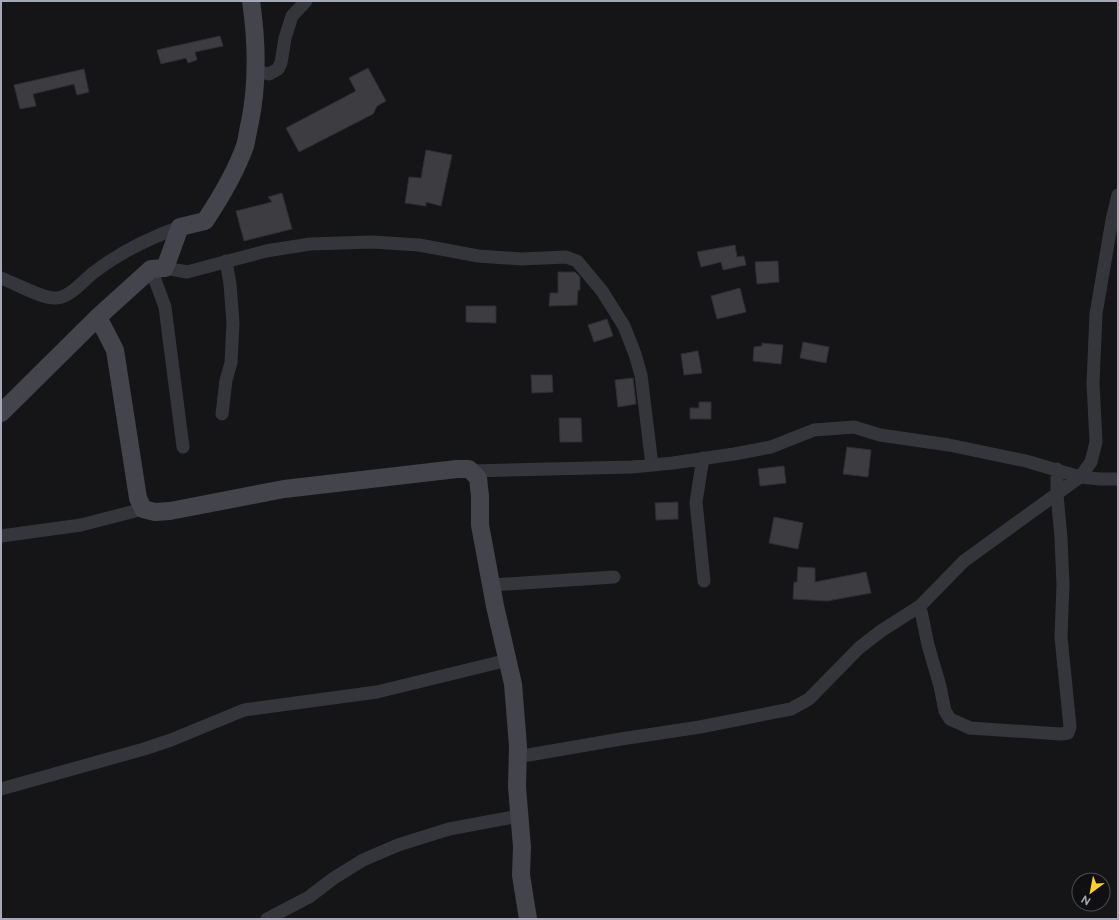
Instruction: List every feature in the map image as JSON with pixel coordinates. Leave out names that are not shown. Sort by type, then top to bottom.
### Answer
[{"type":"street","points":[[1,278],[37,294],[56,299],[72,293],[79,284],[122,253],[180,227],[205,222],[234,173],[245,145],[253,106],[256,71],[251,1]]},
{"type":"street","points":[[256,71],[269,74],[278,69],[281,63],[285,38],[292,16],[306,1]]},
{"type":"street","points":[[518,757],[700,727],[791,709],[809,699],[865,644],[881,631],[920,606],[964,561],[1080,477],[1091,462],[1096,442],[1093,383],[1096,314],[1112,220],[1118,195]]},
{"type":"street","points":[[1,413],[98,317],[158,269],[180,227]]},
{"type":"street","points":[[158,269],[187,272],[266,251],[310,244],[372,242],[419,246],[478,256],[521,259],[566,257],[577,261],[602,291],[624,326],[635,354],[641,375],[652,465]]},
{"type":"street","points":[[222,414],[226,380],[230,362],[233,323],[230,284],[226,261]]},
{"type":"street","points":[[158,269],[165,307],[183,447]]},
{"type":"street","points":[[98,317],[115,350],[138,498],[144,509]]},
{"type":"street","points":[[1,536],[81,525],[144,509],[155,512],[170,511],[284,489],[457,469],[472,471],[632,467],[652,465],[771,447],[814,430],[854,427],[880,434],[949,445],[1026,461],[1080,477],[1118,479]]},
{"type":"street","points":[[703,458],[696,502],[704,580]]},
{"type":"street","points":[[920,606],[928,645],[940,686],[945,711],[950,719],[970,728],[1061,734],[1068,733],[1070,727],[1061,637],[1061,538],[1057,494],[1057,469]]},
{"type":"street","points":[[472,471],[478,478],[480,496],[480,525],[514,684],[518,757],[517,788],[522,847],[521,875],[525,918]]},
{"type":"street","points":[[492,585],[518,582],[614,577]]},
{"type":"street","points":[[1,789],[144,749],[171,740],[244,710],[377,692],[508,660]]},
{"type":"street","points":[[267,919],[309,897],[334,878],[364,860],[398,846],[448,829],[519,816]]},
{"type":"building","points":[[220,36],[223,46],[195,52],[197,60],[188,63],[186,58],[161,64],[157,50]]},
{"type":"building","points":[[368,68],[386,101],[377,106],[373,114],[299,152],[286,128],[356,91],[349,78]]},
{"type":"building","points":[[84,69],[89,92],[77,95],[74,84],[33,94],[36,106],[20,109],[14,85]]},
{"type":"building","points":[[426,150],[452,155],[441,206],[426,202],[426,206],[405,203],[409,177],[421,178]]},
{"type":"building","points":[[282,193],[292,229],[244,241],[236,211],[272,202],[268,197]]},
{"type":"building","points":[[735,245],[737,257],[744,256],[746,265],[723,270],[721,262],[701,267],[697,252]]},
{"type":"building","points":[[778,261],[779,282],[757,284],[755,262]]},
{"type":"building","points":[[558,272],[575,272],[580,277],[580,290],[578,290],[577,305],[549,306],[550,293],[558,293]]},
{"type":"building","points":[[740,288],[746,312],[717,319],[711,296]]},
{"type":"building","points":[[466,306],[496,306],[496,323],[466,322]]},
{"type":"building","points":[[607,319],[613,336],[594,342],[588,325]]},
{"type":"building","points":[[803,342],[829,347],[826,363],[800,358]]},
{"type":"building","points":[[762,343],[783,345],[781,364],[753,361],[754,347],[762,346]]},
{"type":"building","points":[[698,351],[702,373],[684,375],[681,354]]},
{"type":"building","points":[[531,375],[552,375],[553,392],[532,393]]},
{"type":"building","points":[[633,378],[636,404],[618,407],[615,380]]},
{"type":"building","points":[[699,402],[711,402],[711,419],[690,419],[690,408],[699,408]]},
{"type":"building","points":[[559,418],[581,418],[582,442],[560,442]]},
{"type":"building","points":[[847,447],[871,450],[868,477],[843,474]]},
{"type":"building","points":[[784,466],[786,483],[760,486],[758,469]]},
{"type":"building","points":[[678,502],[678,519],[656,520],[655,503]]},
{"type":"building","points":[[774,517],[803,523],[798,549],[769,543]]},
{"type":"building","points":[[798,567],[815,568],[815,582],[866,572],[871,593],[827,601],[793,599],[794,582],[797,582]]}]
